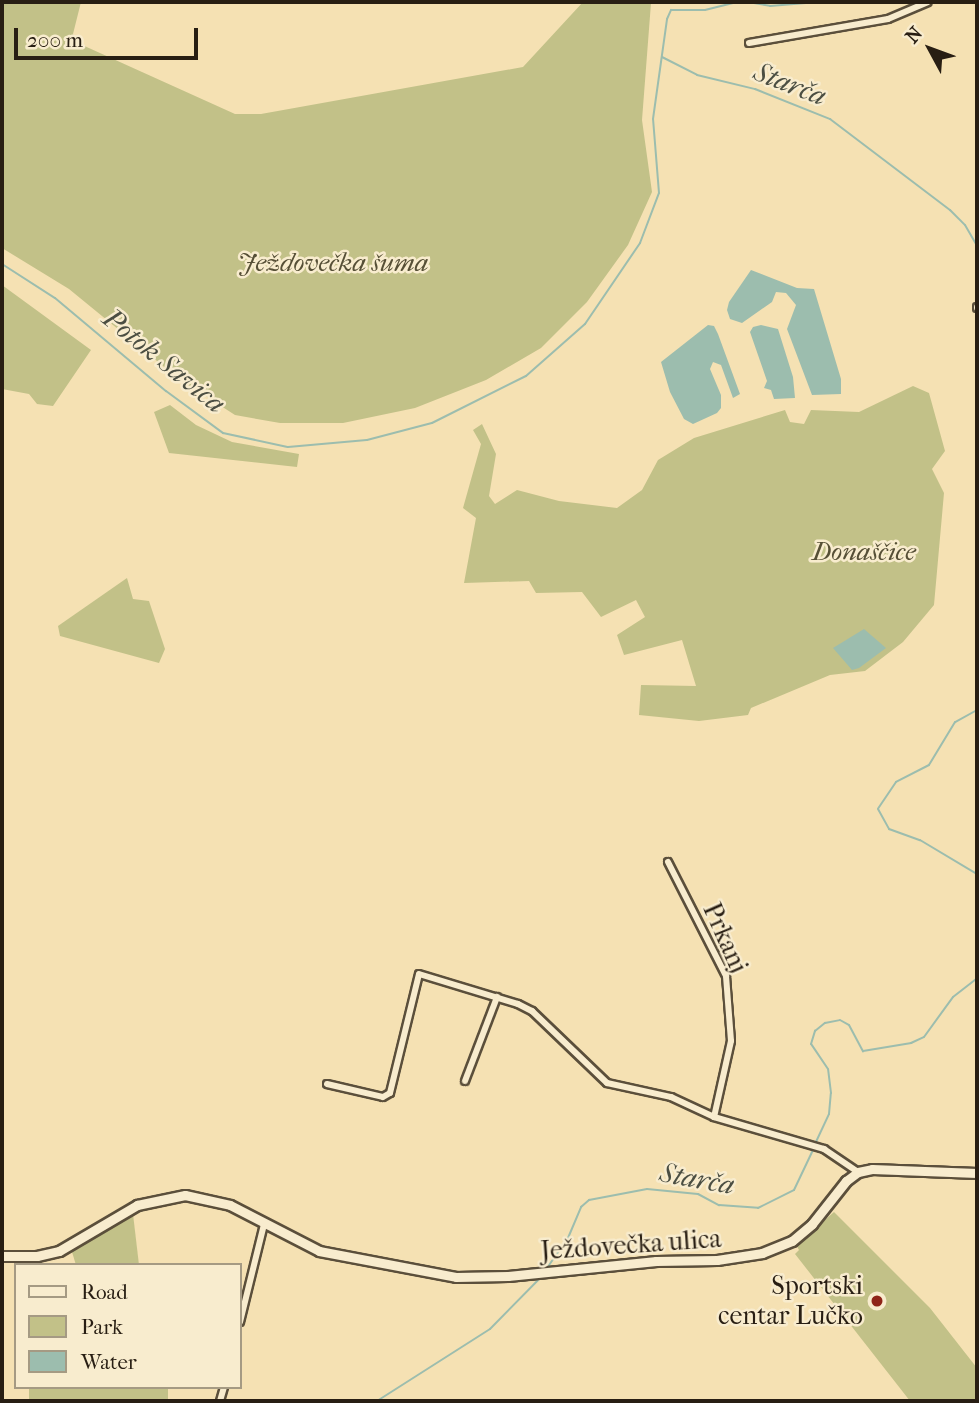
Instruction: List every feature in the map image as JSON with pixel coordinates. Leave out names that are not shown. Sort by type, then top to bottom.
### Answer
[{"type":"main road","points":[[858,1172],[872,1169],[977,1173]]},
{"type":"main road","name":"Ježdovečka ulica","points":[[2,1256],[28,1256],[59,1251],[127,1210],[173,1196],[197,1196],[220,1201],[319,1251],[425,1273],[471,1278],[656,1261],[717,1260],[762,1253],[802,1233],[846,1181],[858,1172]]},
{"type":"street","points":[[749,43],[888,19],[928,2]]},
{"type":"street","name":"Prkanj","points":[[668,862],[726,976],[731,1041],[714,1116]]},
{"type":"street","points":[[327,1084],[383,1097],[392,1090],[419,974],[497,997],[532,1011],[607,1083],[671,1097],[714,1116],[821,1148],[852,1165],[858,1172]]},
{"type":"street","points":[[465,1081],[497,997]]},
{"type":"street","points":[[242,1314],[264,1224]]},
{"type":"green space","name":"Ježdovečka šuma","points":[[2,2],[81,2],[73,34],[80,44],[235,114],[261,114],[523,67],[583,2],[657,2],[651,3],[642,120],[652,192],[628,245],[587,302],[541,348],[486,380],[415,408],[343,423],[280,423],[235,415],[179,379],[69,289],[2,248]]},
{"type":"green space","points":[[2,285],[91,350],[53,406],[37,404],[29,394],[2,389]]},
{"type":"green space","name":"Donaščice","points":[[913,386],[929,393],[945,451],[932,469],[944,493],[934,605],[903,642],[865,671],[830,675],[751,708],[748,715],[699,721],[639,715],[641,685],[696,686],[682,640],[624,655],[617,635],[645,617],[636,600],[601,617],[582,592],[536,593],[529,581],[464,583],[476,518],[463,508],[481,444],[473,430],[482,424],[496,454],[489,496],[495,504],[517,490],[559,501],[617,508],[642,490],[658,460],[694,438],[785,410],[790,422],[804,424],[811,410],[859,412]]},
{"type":"green space","points":[[170,405],[196,425],[232,442],[299,454],[297,467],[169,453],[154,412]]},
{"type":"green space","points":[[127,578],[133,599],[149,601],[165,649],[159,663],[60,636],[58,626]]},
{"type":"green space","name":"Sportski centar Lučko","points":[[834,1212],[930,1308],[977,1368],[977,1398],[972,1401],[910,1401],[795,1254],[799,1250],[796,1245]]},
{"type":"green space","points":[[133,1214],[139,1263],[75,1263],[72,1252]]},
{"type":"green space","points":[[29,1389],[168,1389],[168,1401],[29,1401]]},
{"type":"water","points":[[751,270],[797,288],[814,289],[841,379],[841,394],[812,395],[787,329],[796,305],[786,293],[776,292],[772,302],[742,323],[730,319],[727,310],[729,302]]},
{"type":"water","points":[[708,325],[714,326],[718,334],[740,394],[733,398],[721,365],[713,362],[710,369],[721,395],[721,408],[717,413],[693,424],[684,419],[670,392],[661,362]]},
{"type":"water","points":[[761,325],[778,329],[793,377],[795,398],[774,399],[771,390],[764,388],[767,381],[750,332],[753,327]]},
{"type":"water","points":[[864,629],[886,648],[859,668],[852,670],[833,648]]},
{"type":"waterway","name":"Potok Savica","points":[[2,264],[55,298],[166,391],[223,433],[288,447],[367,440],[432,423],[526,376],[585,324],[640,243],[659,193],[653,119],[667,19],[671,10],[705,10],[736,2]]},
{"type":"waterway","name":"Starča","points":[[748,2],[770,6],[818,2]]},
{"type":"waterway","name":"Starča","points":[[662,57],[697,75],[755,89],[830,119],[950,210],[965,225],[977,246]]},
{"type":"waterway","name":"Starča","points":[[977,710],[955,722],[929,765],[896,782],[878,809],[889,829],[920,840],[977,874]]},
{"type":"waterway","name":"Starča","points":[[815,1144],[829,1114],[831,1093],[828,1069],[811,1044],[815,1031],[825,1023],[840,1020],[849,1025],[863,1051],[911,1043],[924,1037],[953,997],[977,978]]},
{"type":"waterway","name":"Starča","points":[[547,1268],[568,1238],[581,1207],[589,1200],[647,1189],[698,1194],[719,1205],[758,1208],[794,1190],[813,1150]]},
{"type":"waterway","name":"Starča","points":[[377,1401],[490,1329],[542,1276]]},
{"type":"place","name":"Sportski centar Lučko","points":[[877,1301]]}]
